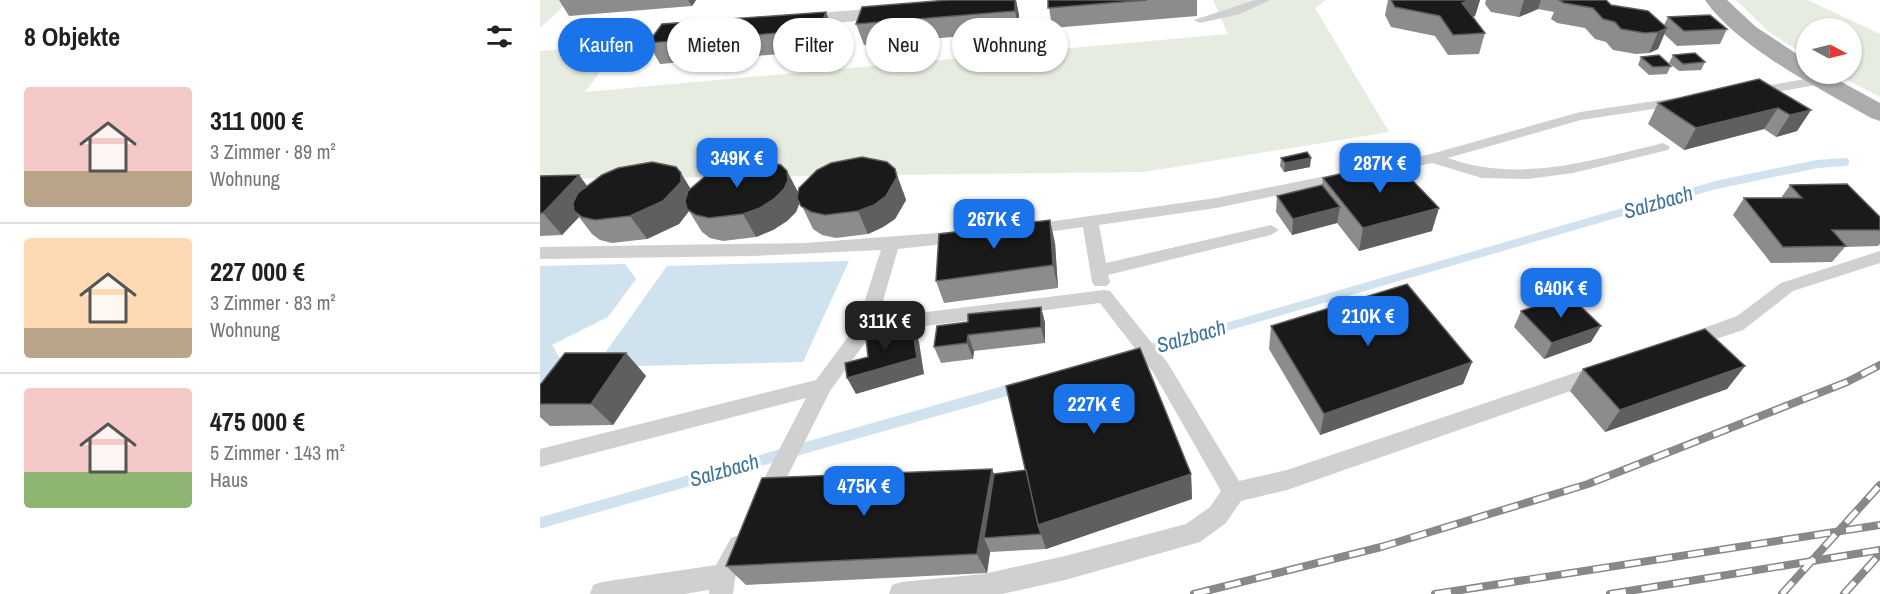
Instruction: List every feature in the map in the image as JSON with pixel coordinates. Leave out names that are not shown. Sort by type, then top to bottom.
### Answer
[{"type":"main road","points":[[1715,0],[1748,32],[1796,64]]},
{"type":"main road","points":[[1829,84],[1880,113]]},
{"type":"street","points":[[764,24],[921,10]]},
{"type":"lane","points":[[1200,20],[1236,12],[1264,0]]},
{"type":"lane","points":[[1741,94],[1796,79]]},
{"type":"lane","points":[[1008,232],[1216,203],[1433,158],[1580,116],[1696,99]]},
{"type":"lane","points":[[1641,107],[1661,121]]},
{"type":"lane","points":[[1433,158],[1479,173],[1526,175],[1575,169],[1664,147]]},
{"type":"lane","points":[[1090,222],[1104,296],[1160,367],[1234,492]]},
{"type":"lane","points":[[1098,271],[1271,230]]},
{"type":"lane","points":[[540,253],[891,245],[984,234]]},
{"type":"lane","points":[[602,594],[722,585],[752,520],[823,386],[866,327],[891,245]]},
{"type":"lane","points":[[1664,350],[1731,327],[1750,317],[1784,289],[1807,278],[1858,266],[1880,257]]},
{"type":"lane","points":[[866,327],[1104,296]]},
{"type":"lane","points":[[901,594],[983,586],[1065,568],[1192,534],[1218,515],[1234,492],[1287,480],[1620,365]]},
{"type":"lane","points":[[540,458],[823,386]]},
{"type":"shaded area","points":[[540,0],[570,0],[540,28]]},
{"type":"shaded area","points":[[1213,0],[1326,0],[1315,8],[1389,132],[1144,172],[540,179],[540,51],[558,49],[558,72],[600,72],[585,92],[807,72],[854,72],[854,68],[866,67],[866,72],[940,72],[940,60],[952,59],[952,72],[1068,72],[1068,48],[1228,34]]},
{"type":"shaded area","points":[[1736,0],[1808,0],[1846,18],[1796,18],[1796,49],[1768,31]]},
{"type":"shaded area","points":[[1862,26],[1880,34],[1880,97],[1855,84],[1862,84]]},
{"type":"water","points":[[849,261],[803,362],[595,367],[667,266]]},
{"type":"water","points":[[625,264],[636,279],[608,317],[552,345],[567,370],[540,406],[540,266]]},
{"type":"building","points":[[948,0],[1015,0],[1015,11],[929,18],[866,18],[866,23],[856,24],[862,7]]},
{"type":"building","points":[[1048,0],[1147,0],[1048,8]]},
{"type":"building","points":[[1391,0],[1471,0],[1462,3],[1485,33],[1453,35],[1440,16],[1395,7]]},
{"type":"building","points":[[1559,0],[1606,0],[1611,5],[1648,11],[1667,28],[1658,32],[1645,33],[1621,29],[1615,22],[1603,19],[1593,8]]},
{"type":"building","points":[[826,12],[824,18],[773,18],[773,33],[761,34],[761,18],[744,18]]},
{"type":"building","points":[[1710,15],[1727,29],[1684,31],[1668,17]]},
{"type":"building","points":[[662,24],[667,24],[667,42],[655,42],[655,34]]},
{"type":"building","points":[[1695,53],[1705,62],[1683,64],[1673,55]]},
{"type":"building","points":[[1659,55],[1671,66],[1653,67],[1641,57]]},
{"type":"building","points":[[1759,79],[1811,110],[1790,115],[1778,108],[1696,128],[1658,103]]},
{"type":"building","points":[[1307,152],[1311,158],[1285,163],[1281,158]]},
{"type":"building","points":[[862,157],[887,162],[895,169],[897,177],[886,196],[874,205],[858,211],[825,215],[811,212],[801,206],[797,198],[799,188],[817,170],[831,163]]},
{"type":"building","points":[[757,160],[781,165],[787,171],[788,180],[784,189],[774,199],[760,208],[743,214],[709,218],[696,215],[687,209],[685,201],[688,191],[709,173],[740,161]]},
{"type":"building","points":[[1394,161],[1439,208],[1363,228],[1323,178]]},
{"type":"building","points":[[652,162],[676,167],[681,173],[681,182],[663,201],[630,216],[595,220],[582,217],[574,211],[573,203],[578,193],[602,175],[618,168]]},
{"type":"building","points":[[579,175],[543,213],[540,213],[540,176]]},
{"type":"building","points":[[1847,184],[1880,217],[1880,230],[1832,230],[1846,246],[1783,247],[1744,198],[1802,198],[1790,185]]},
{"type":"building","points":[[1322,185],[1340,207],[1293,219],[1277,196]]},
{"type":"building","points":[[1050,220],[1053,265],[936,281],[939,234]]},
{"type":"building","points":[[1407,284],[1472,362],[1324,414],[1271,326]]},
{"type":"building","points":[[1569,295],[1601,326],[1552,343],[1521,311]]},
{"type":"building","points":[[1041,307],[1041,327],[968,335],[967,343],[934,347],[937,326],[968,322],[968,314]]},
{"type":"building","points":[[912,326],[917,358],[847,378],[845,363],[868,357],[866,338]]},
{"type":"building","points":[[1705,329],[1745,366],[1620,410],[1583,369]]},
{"type":"building","points":[[1140,348],[1191,474],[1038,525],[1006,386]]},
{"type":"building","points":[[565,353],[626,353],[591,404],[540,404],[540,385]]},
{"type":"building","points":[[992,469],[977,554],[726,566],[762,478]]},
{"type":"building","points":[[1026,470],[1041,534],[984,538],[994,474]]},
{"type":"waterway","name":"Salzbach","points":[[1178,341],[1716,185],[1817,164],[1845,162]]},
{"type":"waterway","name":"Salzbach","points":[[1144,351],[1183,340]]},
{"type":"waterway","name":"Salzbach","points":[[540,523],[1019,387]]},
{"type":"railway","points":[[1194,594],[1381,547],[1588,484],[1847,382],[1880,365]]},
{"type":"railway","points":[[1838,531],[1880,485]]},
{"type":"railway","points":[[1838,531],[1880,525]]},
{"type":"railway","points":[[1435,594],[1838,531]]},
{"type":"railway","points":[[1812,561],[1838,531]]},
{"type":"railway","points":[[1812,561],[1880,550]]},
{"type":"railway","points":[[1844,594],[1880,554]]},
{"type":"railway","points":[[1610,594],[1812,561]]},
{"type":"railway","points":[[1782,594],[1812,561]]}]
